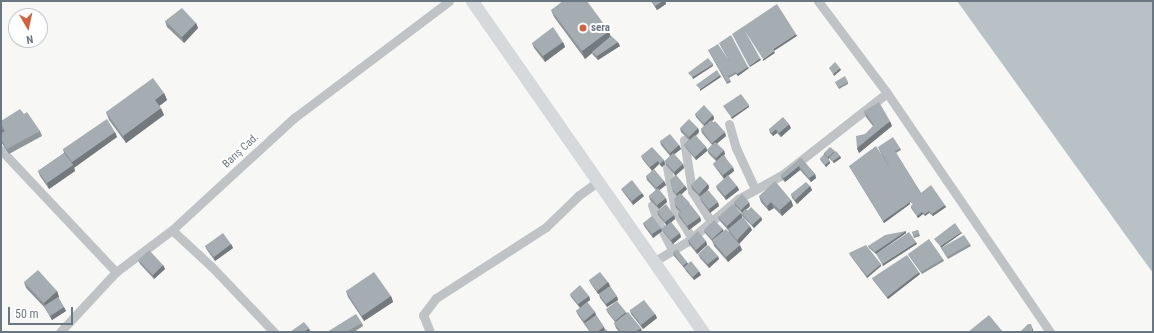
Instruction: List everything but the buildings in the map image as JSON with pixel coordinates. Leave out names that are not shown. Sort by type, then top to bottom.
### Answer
[{"type":"main road","points":[[472,1],[655,261],[703,332]]},
{"type":"street","name":"Barış Cad.","points":[[60,332],[116,272],[172,230],[294,118],[449,1]]},
{"type":"street","points":[[818,1],[887,93],[1050,332]]},
{"type":"street","points":[[655,261],[673,250],[755,189],[761,188],[782,175],[887,93]]},
{"type":"street","points":[[729,124],[736,148],[755,189]]},
{"type":"street","points":[[684,140],[692,191],[711,222]]},
{"type":"street","points":[[1,150],[116,272]]},
{"type":"street","points":[[667,167],[675,210],[691,237]]},
{"type":"street","points":[[430,332],[422,315],[436,298],[546,227],[578,196],[599,181]]},
{"type":"street","points":[[652,205],[658,224],[673,250]]},
{"type":"street","points":[[172,230],[212,267],[274,332]]},
{"type":"shaded area","points":[[957,1],[1153,1],[1153,273],[1137,251]]},
{"type":"place","name":"sera","points":[[583,28]]}]
